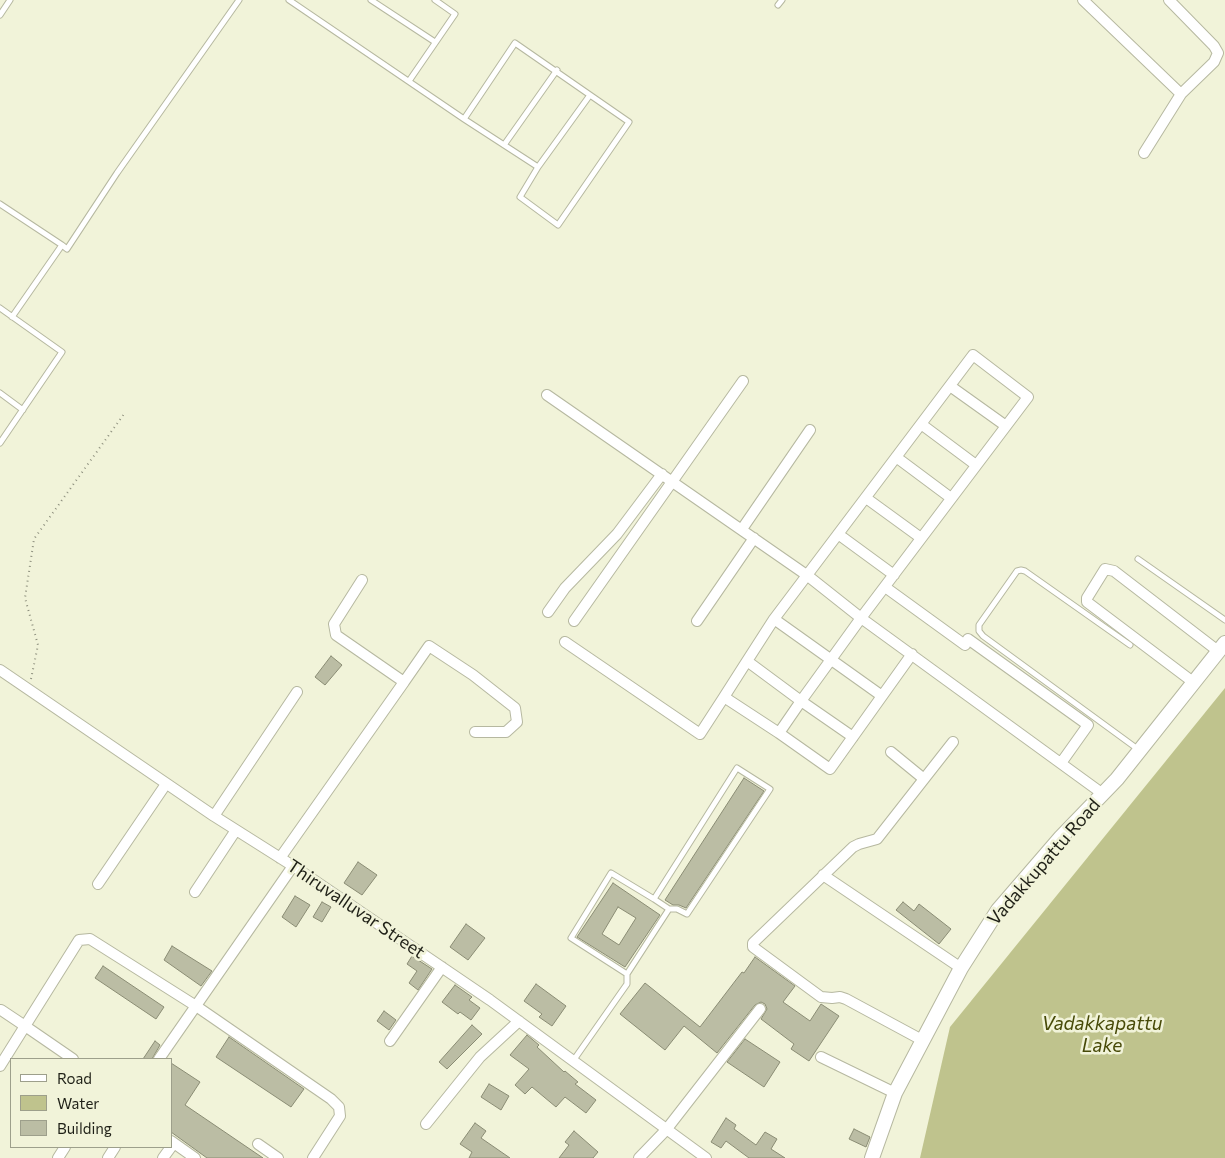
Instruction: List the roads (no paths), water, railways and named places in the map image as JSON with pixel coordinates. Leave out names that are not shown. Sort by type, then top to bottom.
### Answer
[{"type":"street","points":[[1083,0],[1182,94]]},
{"type":"street","points":[[1144,153],[1182,94],[1214,62],[1218,53],[1214,46],[1169,0]]},
{"type":"street","points":[[565,642],[700,734],[774,619],[973,355],[1028,396],[861,618],[779,733]]},
{"type":"street","points":[[574,621],[743,381]]},
{"type":"street","points":[[950,386],[1006,426]]},
{"type":"street","points":[[547,395],[808,576],[861,618],[1103,794]]},
{"type":"street","points":[[921,424],[976,465]]},
{"type":"street","points":[[742,529],[810,430]]},
{"type":"street","points":[[896,457],[951,498]]},
{"type":"street","points":[[548,612],[565,588],[617,534],[662,474]]},
{"type":"street","points":[[866,498],[921,538]]},
{"type":"street","points":[[838,534],[894,574]]},
{"type":"street","points":[[697,621],[754,538]]},
{"type":"street","points":[[1193,682],[1087,602],[1087,598],[1105,569],[1114,570],[1222,647]]},
{"type":"street","points":[[362,580],[334,624],[336,635],[404,682]]},
{"type":"street","points":[[885,587],[966,645],[968,639],[1088,726],[1061,763]]},
{"type":"street","points":[[774,619],[882,696]]},
{"type":"street","points":[[280,858],[429,646],[473,675],[515,708],[517,722],[506,732],[475,732]]},
{"type":"street","name":"Vadakkupattu Road","points":[[872,1158],[895,1094],[922,1040],[961,968],[998,910],[1061,837],[1117,779],[1222,647]]},
{"type":"street","points":[[724,696],[830,769],[912,654]]},
{"type":"street","points":[[747,661],[853,737]]},
{"type":"street","name":"Thiruvalluvar Street","points":[[0,670],[166,784],[442,967],[706,1158]]},
{"type":"street","points":[[214,816],[297,692]]},
{"type":"street","points":[[922,1040],[846,999],[840,997],[821,997],[753,947],[753,943],[853,847],[877,839],[953,742]]},
{"type":"street","points":[[891,752],[924,779]]},
{"type":"street","points":[[98,884],[166,784]]},
{"type":"street","points":[[195,892],[236,830]]},
{"type":"street","points":[[160,1058],[292,866]]},
{"type":"street","points":[[823,875],[961,968]]},
{"type":"street","points":[[0,1066],[79,940],[90,939],[196,1006],[331,1099],[339,1107],[340,1116],[313,1158]]},
{"type":"street","points":[[390,1041],[442,967]]},
{"type":"street","points":[[639,1158],[666,1130],[760,1009]]},
{"type":"street","points":[[1,1010],[71,1058]]},
{"type":"street","points":[[426,1124],[480,1056],[519,1021]]},
{"type":"street","points":[[821,1057],[895,1094]]},
{"type":"street","points":[[172,1144],[195,1158]]},
{"type":"street","points":[[258,1144],[278,1158]]},
{"type":"lane","points":[[0,15],[10,0]]},
{"type":"lane","points":[[0,204],[67,249],[117,173],[238,0]]},
{"type":"lane","points":[[289,0],[464,120],[538,168]]},
{"type":"lane","points":[[371,0],[435,42]]},
{"type":"lane","points":[[409,82],[455,14],[434,0]]},
{"type":"lane","points":[[778,6],[782,0]]},
{"type":"lane","points":[[464,120],[515,43],[557,70],[629,122],[558,225],[520,197],[538,168],[590,95]]},
{"type":"lane","points":[[504,145],[557,70]]},
{"type":"lane","points":[[12,317],[62,245]]},
{"type":"lane","points":[[0,308],[62,352],[0,443]]},
{"type":"lane","points":[[0,393],[23,410]]},
{"type":"lane","points":[[1138,559],[1225,620]]},
{"type":"lane","points":[[1130,645],[1021,570],[1016,571],[979,625],[983,636],[1140,750]]},
{"type":"lane","points":[[627,974],[571,938],[611,873],[654,899],[669,908],[678,909],[687,914],[770,789],[737,768],[654,899]]},
{"type":"lane","points":[[573,1061],[627,984],[627,974],[669,908]]},
{"type":"water","name":"Vadakkapattu Lake","points":[[1225,688],[1225,1158],[920,1158],[950,1027]]}]
